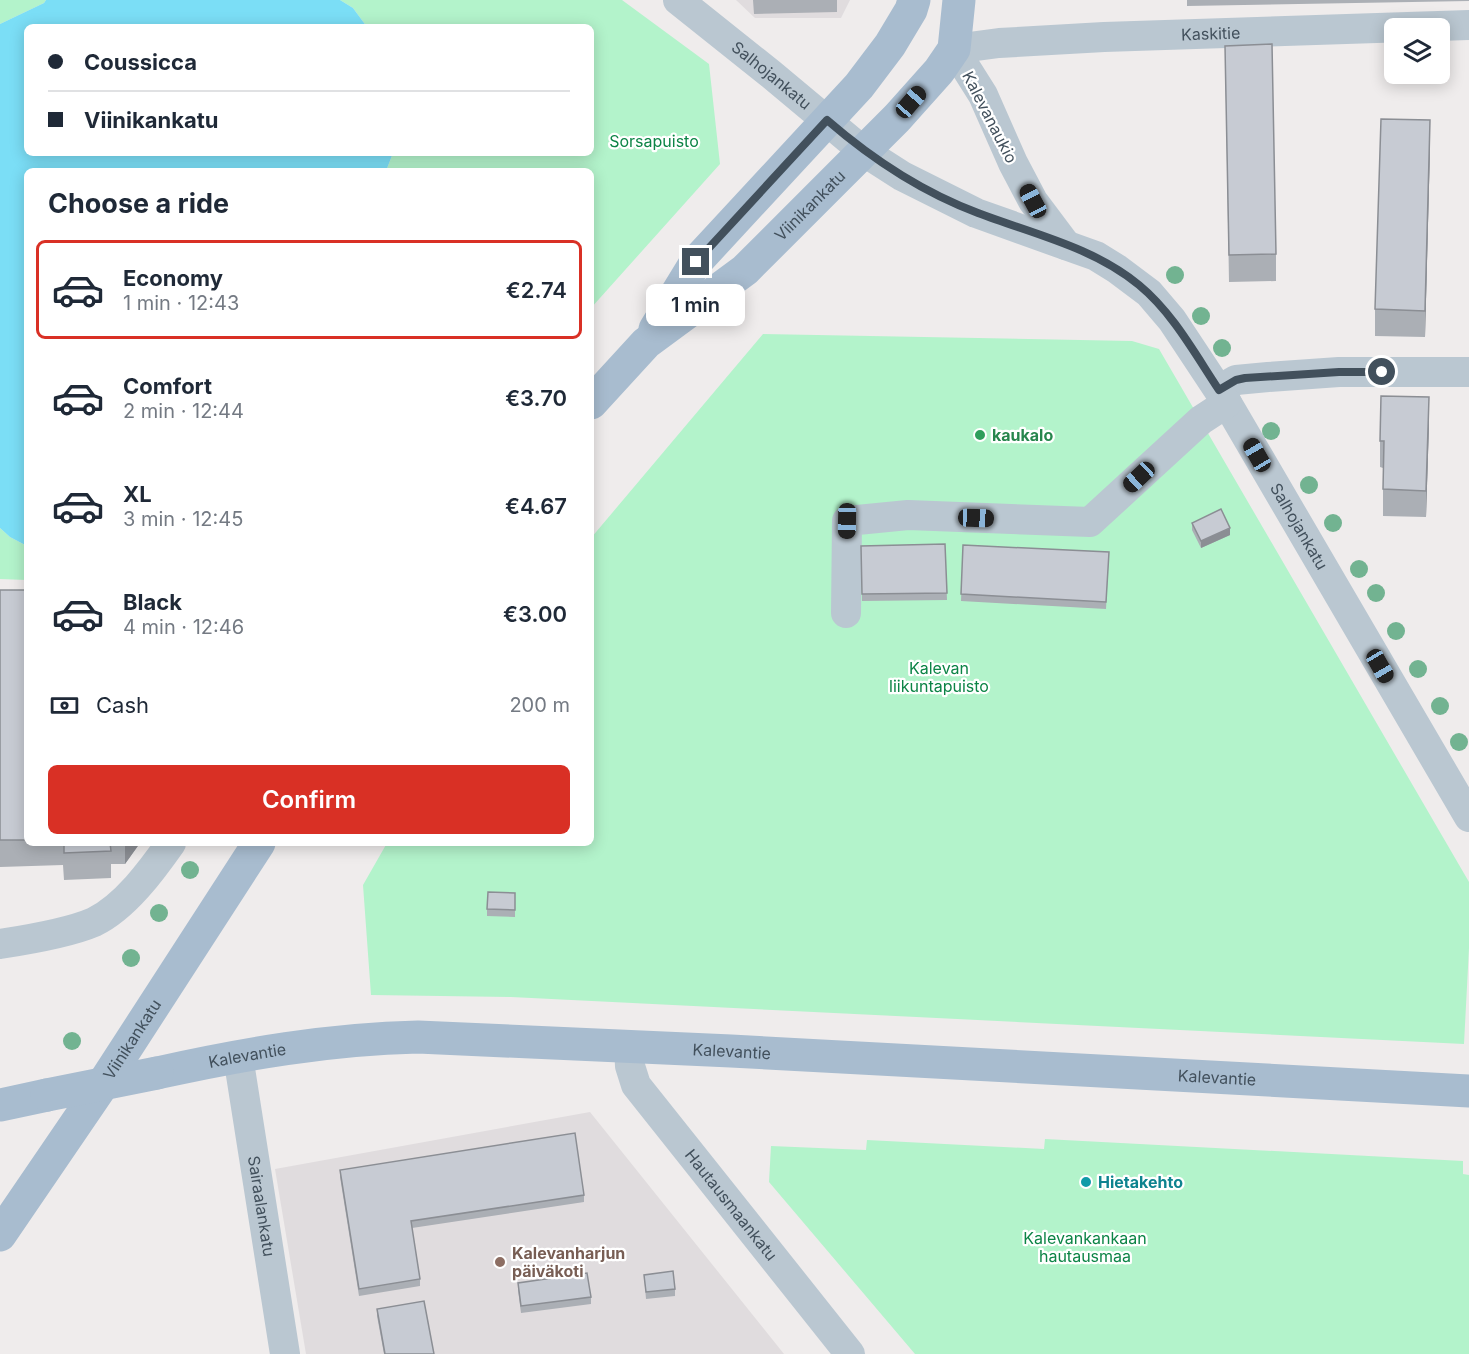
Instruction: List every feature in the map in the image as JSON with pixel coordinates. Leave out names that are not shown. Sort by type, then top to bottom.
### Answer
[{"type":"main road","name":"Viinikankatu","points":[[594,400],[646,343],[696,262],[859,86],[890,45],[911,10],[914,0]]},
{"type":"main road","points":[[954,49],[959,0]]},
{"type":"main road","name":"Viinikankatu","points":[[646,343],[745,270],[897,118],[939,70],[954,49]]},
{"type":"main road","name":"Viinikankatu","points":[[0,1235],[103,1084],[257,846]]},
{"type":"main road","name":"Kalevantie","points":[[0,1105],[238,1056],[329,1042],[397,1037],[1469,1091]]},
{"type":"street","name":"Salhojankatu","points":[[689,3],[863,151],[902,176],[976,213],[1082,250],[1110,264],[1149,293],[1173,320],[1223,396],[1459,785],[1469,817]]},
{"type":"street","name":"Kaskitie","points":[[954,49],[999,43],[1104,37],[1469,25]]},
{"type":"street","name":"Kalevanaukio","points":[[954,49],[983,95],[1013,163],[1033,201],[1066,245]]},
{"type":"street","points":[[846,613],[847,521],[908,516],[1090,522],[1201,420],[1236,380],[1339,372],[1469,372]]},
{"type":"street","points":[[0,944],[94,922],[119,906],[169,846]]},
{"type":"street","name":"Hautausmaankatu","points":[[629,1047],[630,1066],[636,1085],[850,1354]]},
{"type":"street","name":"Sairaalankatu","points":[[238,1056],[285,1354]]},
{"type":"shaded area","points":[[736,0],[850,0],[841,18],[755,18]]},
{"type":"shaded area","name":"Kalevanharjun päiväkoti","points":[[590,1112],[784,1354],[306,1354],[275,1169]]},
{"type":"green space","points":[[0,0],[46,0],[0,24]]},
{"type":"green space","name":"Sorsapuisto","points":[[340,0],[622,0],[709,64],[720,164],[594,305],[594,168],[387,168],[392,156],[594,156],[594,24],[365,24],[353,8]]},
{"type":"green space","name":"Kalevan liikuntapuisto","points":[[763,334],[1132,341],[1159,349],[1469,882],[1469,948],[1464,1044],[511,997],[371,995],[363,885],[385,846],[594,846],[594,534]]},
{"type":"green space","points":[[0,528],[24,544],[24,580],[0,579]]},
{"type":"green space","name":"Kalevankankaan hautausmaa","points":[[1045,1139],[1463,1161],[1463,1174],[1469,1175],[1469,1354],[915,1354],[769,1182],[771,1146],[866,1150],[867,1140],[1044,1149]]},
{"type":"water","points":[[46,0],[340,0],[353,8],[365,24],[24,24],[24,156],[392,156],[387,168],[24,168],[24,544],[0,528],[0,24]]},
{"type":"building","points":[[1272,44],[1276,254],[1229,255],[1225,46]]},
{"type":"building","points":[[1381,119],[1430,120],[1425,311],[1375,309]]},
{"type":"building","points":[[1381,396],[1429,397],[1426,491],[1383,489],[1384,441],[1380,441]]},
{"type":"building","points":[[1221,509],[1230,528],[1201,541],[1192,523]]},
{"type":"building","points":[[945,544],[947,593],[862,594],[861,546]]},
{"type":"building","points":[[963,545],[1109,552],[1106,602],[961,594]]},
{"type":"building","points":[[0,590],[24,590],[24,840],[0,840]]},
{"type":"building","points":[[64,846],[110,846],[111,851],[64,853]]},
{"type":"building","points":[[488,892],[515,893],[515,910],[487,909]]},
{"type":"building","points":[[575,1133],[584,1195],[411,1221],[420,1279],[359,1289],[340,1170]]},
{"type":"building","points":[[673,1271],[675,1289],[646,1292],[644,1275]]},
{"type":"building","points":[[587,1273],[591,1297],[521,1306],[518,1283]]},
{"type":"building","points":[[424,1301],[434,1354],[385,1354],[377,1309]]},
{"type":"place","name":"kaukalo","points":[[980,435]]},
{"type":"place","name":"Hietakehto","points":[[1086,1182]]},
{"type":"place","name":"Kalevanharjun päiväkoti","points":[[500,1262]]},
{"type":"route","points":[[696,262],[827,120],[863,151],[922,187],[976,213],[1082,250],[1117,269],[1137,283],[1162,306],[1219,390],[1236,380],[1245,378],[1339,372],[1382,372]]}]
